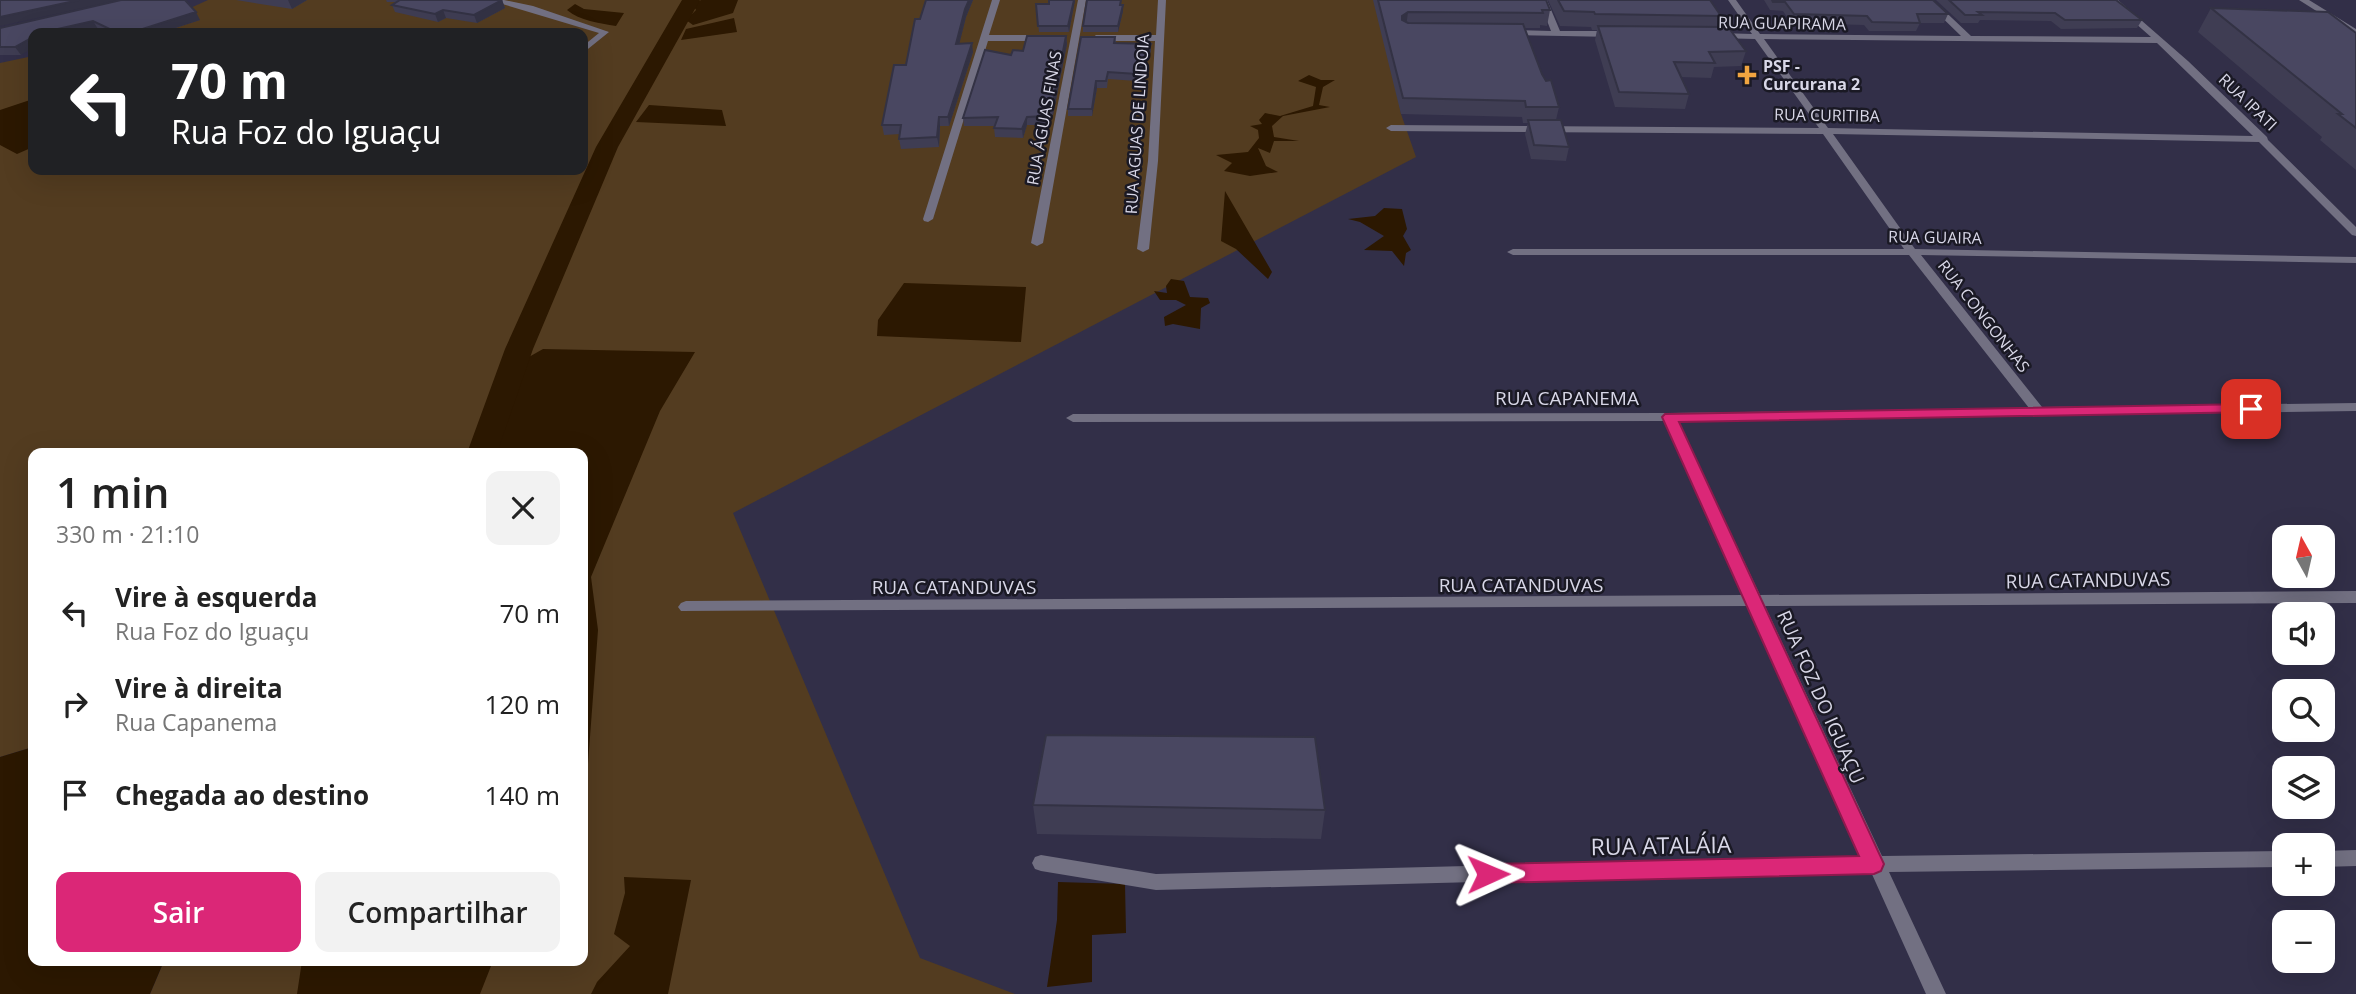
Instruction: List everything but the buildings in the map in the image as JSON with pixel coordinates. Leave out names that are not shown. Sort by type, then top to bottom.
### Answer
[{"type":"street","points":[[493,0],[530,8],[605,32],[588,46]]},
{"type":"street","points":[[928,219],[996,0]]},
{"type":"street","name":"RUA ÁGUAS FINAS","points":[[1037,243],[1082,0]]},
{"type":"street","name":"RUA AGUAS DE LINDOIA","points":[[1143,249],[1153,161],[1162,0]]},
{"type":"street","points":[[1543,0],[1557,34]]},
{"type":"street","name":"RUA CONGONHAS","points":[[1732,0],[1912,252],[2040,413]]},
{"type":"street","points":[[1928,0],[1970,39]]},
{"type":"street","name":"RUA IPATI","points":[[2113,0],[2264,139],[2356,233]]},
{"type":"street","points":[[2303,0],[2356,33]]},
{"type":"street","points":[[1502,33],[1625,35]]},
{"type":"street","name":"RUA GUAPIRAMA","points":[[1705,36],[2158,40]]},
{"type":"street","points":[[985,38],[1158,38]]},
{"type":"street","name":"RUA CURITIBA","points":[[1391,128],[1825,131],[2264,139]]},
{"type":"street","name":"RUA GUAIRA","points":[[1513,252],[1912,252],[2356,260]]},
{"type":"street","name":"RUA CAPANEMA","points":[[1073,418],[1670,417],[2356,407]]},
{"type":"street","name":"RUA FOZ DO IGUAÇU","points":[[1670,417],[1936,994]]},
{"type":"street","name":"RUA CATANDUVAS","points":[[686,607],[1755,603],[2356,597]]},
{"type":"street","points":[[2335,859],[2356,858]]},
{"type":"street","name":"RUA ATALÁIA","points":[[1041,863],[1156,882],[1874,864],[2272,859]]},
{"type":"shaded area","points":[[208,0],[1380,0],[1401,114],[1416,157],[733,513],[920,958],[1015,994],[150,994],[162,966],[588,966],[588,448],[28,448],[28,749],[0,757],[0,63],[28,57],[28,175],[588,175],[588,28],[146,28]]},
{"type":"shaded area","points":[[701,0],[738,0],[733,13],[693,25],[686,20],[696,10],[693,5]]},
{"type":"shaded area","points":[[575,4],[584,9],[624,13],[616,26],[603,24],[584,19],[567,10]]},
{"type":"shaded area","points":[[734,18],[737,32],[681,40],[686,29]]},
{"type":"shaded area","points":[[1309,75],[1321,80],[1335,80],[1323,87],[1319,105],[1330,107],[1283,116],[1272,126],[1274,137],[1299,141],[1274,141],[1270,153],[1258,148],[1266,166],[1278,172],[1250,176],[1224,171],[1232,163],[1216,155],[1248,152],[1259,138],[1258,130],[1250,126],[1262,124],[1259,120],[1265,113],[1280,116],[1313,106],[1316,87],[1298,81]]},
{"type":"shaded area","points":[[28,101],[28,149],[17,154],[0,145],[0,110]]},
{"type":"shaded area","points":[[649,105],[722,110],[726,126],[636,122]]},
{"type":"shaded area","points":[[1225,191],[1272,272],[1268,279],[1236,249],[1221,241]]},
{"type":"shaded area","points":[[1384,208],[1402,209],[1407,229],[1403,236],[1411,250],[1406,253],[1404,266],[1392,251],[1364,250],[1384,236],[1360,222],[1348,219],[1375,216]]},
{"type":"shaded area","points":[[1171,279],[1184,281],[1190,297],[1208,298],[1210,303],[1201,308],[1200,329],[1173,324],[1165,326],[1164,317],[1186,305],[1176,300],[1160,300],[1154,291],[1167,293],[1166,286]]},
{"type":"shaded area","points":[[904,283],[1026,287],[1021,342],[877,336],[878,320]]},
{"type":"shaded area","points":[[543,349],[695,352],[660,411],[591,577],[598,630],[588,764],[588,448],[476,448],[513,366]]},
{"type":"shaded area","points":[[28,749],[28,966],[162,966],[150,994],[0,994],[0,757]]},
{"type":"shaded area","points":[[624,877],[691,880],[668,994],[591,994],[597,982],[630,946],[614,934],[625,893]]},
{"type":"shaded area","points":[[1058,882],[1125,884],[1126,933],[1092,935],[1092,982],[1047,987],[1057,920]]},
{"type":"shaded area","points":[[301,966],[491,966],[480,994],[297,994]]},
{"type":"waterway","points":[[484,448],[519,349],[607,147],[691,0]]},
{"type":"place","name":"PSF - Curcurana 2","points":[[1747,75]]},
{"type":"route","points":[[1488,874],[1874,864],[1670,417],[2251,409]]}]
